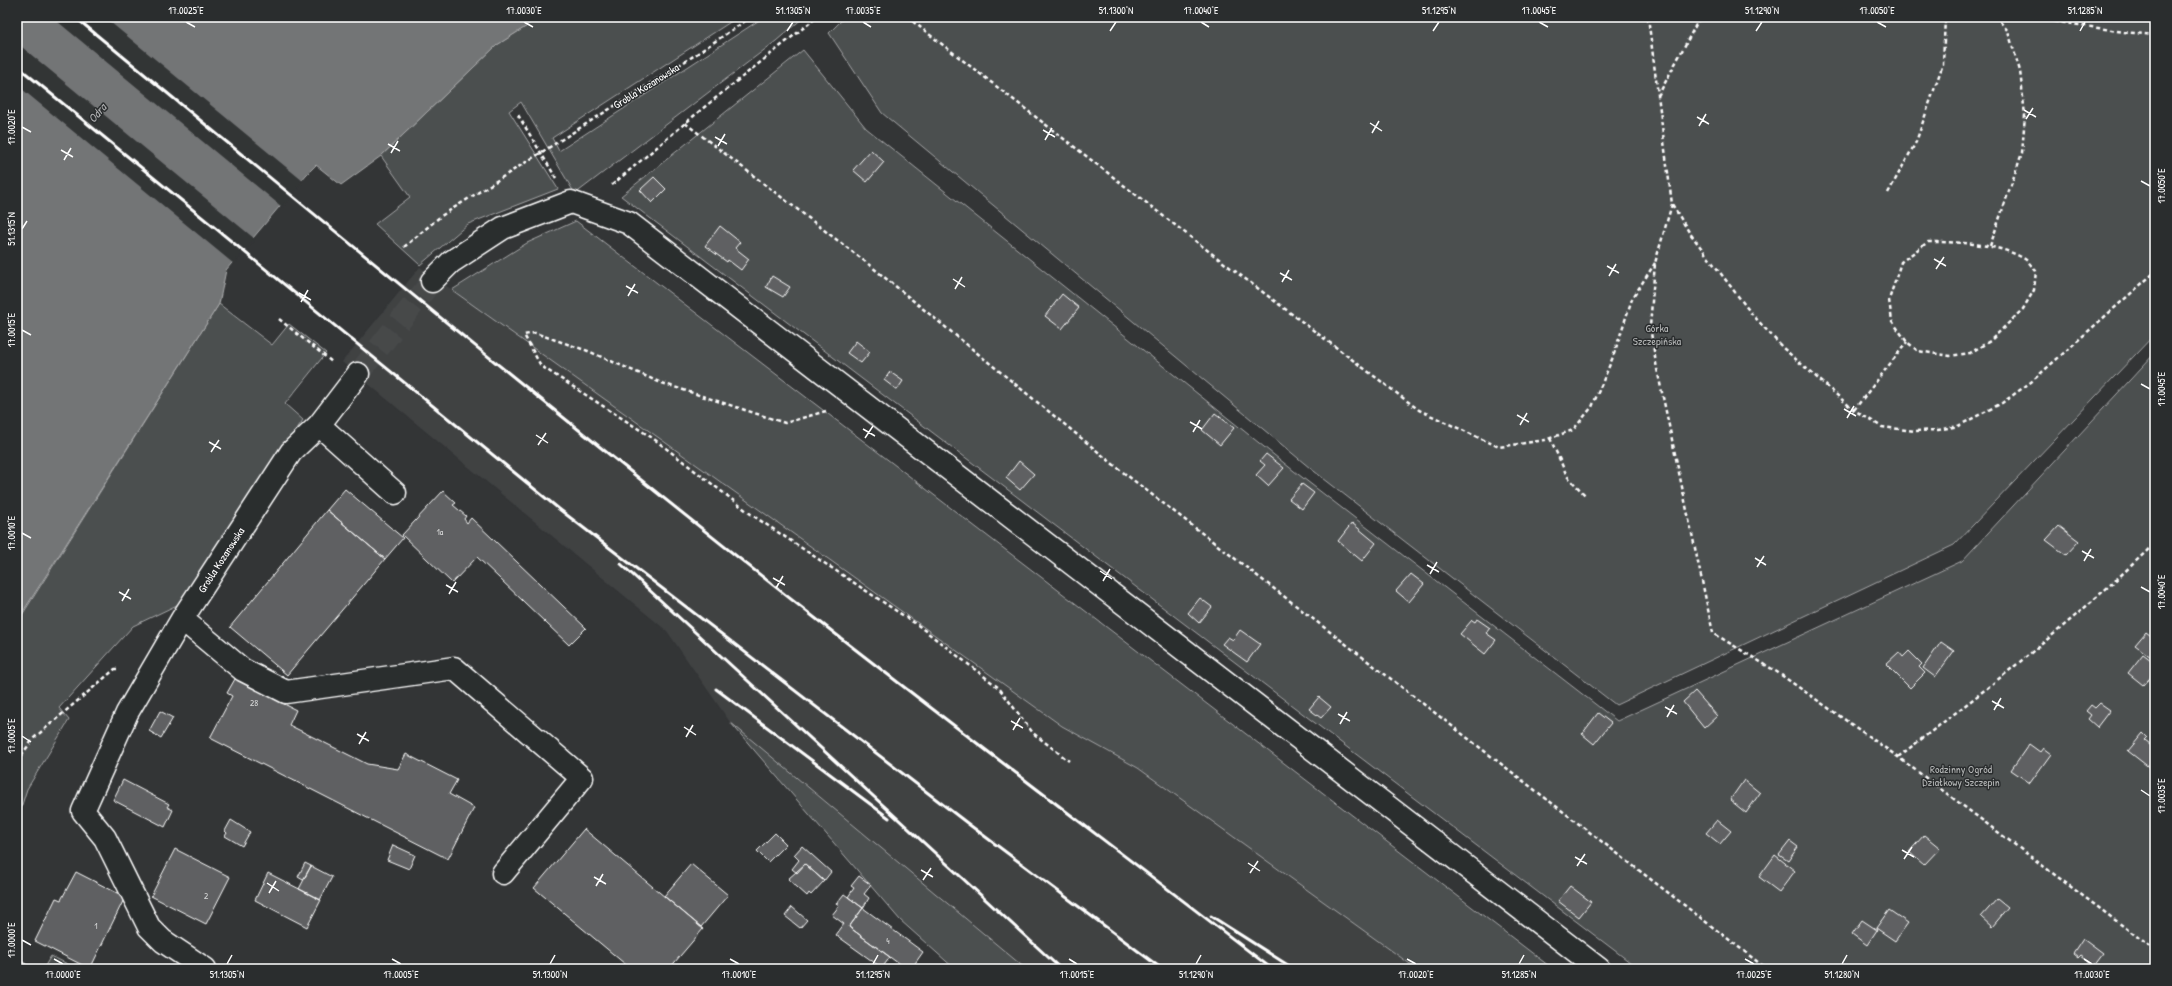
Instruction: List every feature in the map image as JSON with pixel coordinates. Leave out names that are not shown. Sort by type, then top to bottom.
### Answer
[{"type":"street","points":[[432,281],[451,262],[503,228],[571,202],[629,223],[1599,969]]},
{"type":"street","name":"Grobla Kozanowska","points":[[205,969],[163,941],[149,926],[105,838],[83,811],[127,712],[182,619],[291,452],[320,424],[358,374]]},
{"type":"street","points":[[320,424],[395,493]]},
{"type":"street","points":[[182,619],[243,670],[286,692],[454,668],[582,778],[503,873]]},
{"type":"path","name":"Grobla Kozanowska","points":[[404,247],[441,216],[751,17]]},
{"type":"path","points":[[586,208],[685,123],[817,17]]},
{"type":"path","points":[[907,17],[1211,253],[1419,410],[1499,447],[1550,438],[1573,430],[1592,407],[1613,357],[1632,299],[1655,262]]},
{"type":"path","points":[[1648,17],[1672,204],[1655,262],[1651,334],[1656,369],[1713,633],[1777,672],[1898,757],[2155,950]]},
{"type":"path","points":[[1658,96],[1700,17]]},
{"type":"path","points":[[1888,193],[1916,142],[1942,64],[1945,17]]},
{"type":"path","points":[[1990,246],[2022,153],[2025,115],[2020,71],[2008,31],[1996,17]]},
{"type":"path","points":[[2027,17],[2124,32],[2155,34]]},
{"type":"path","points":[[518,115],[540,153]]},
{"type":"path","points":[[685,123],[867,263],[1124,473],[1767,969]]},
{"type":"path","points":[[1672,204],[1689,232],[1751,313],[1783,348],[1854,410],[1882,427],[1915,432],[1958,426],[1976,418],[2002,403],[2031,382],[2155,272]]},
{"type":"path","points":[[1928,242],[1990,246],[2024,258],[2036,272],[2034,290],[2023,309],[1990,341],[1970,353],[1950,356],[1932,354],[1918,351],[1907,342],[1892,321],[1889,300],[1901,262],[1928,242]]},
{"type":"path","points":[[279,319],[325,356]]},
{"type":"path","points":[[852,394],[829,410],[785,423],[659,382],[588,351],[548,337],[535,333],[524,335],[541,366],[581,390],[654,440],[752,515],[919,626],[998,688],[1033,733],[1069,761]]},
{"type":"path","points":[[1854,410],[1907,342]]},
{"type":"path","points":[[1550,438],[1567,476],[1586,496]]},
{"type":"path","points":[[1898,757],[2001,678],[2113,584],[2155,543]]},
{"type":"path","points":[[17,761],[34,738],[116,669],[154,665]]},
{"type":"shaded area","points":[[420,267],[1062,726],[1138,768],[1417,969],[1026,969],[730,722],[667,631],[342,362]]},
{"type":"green space","points":[[534,17],[738,17],[552,138],[559,151],[764,17],[804,17],[776,41],[575,194],[521,102],[509,111],[558,189],[468,224],[420,265],[375,224],[410,197],[381,156],[497,45],[527,26]]},
{"type":"green space","name":"Górka Szczepińska","points":[[845,17],[2155,17],[2155,334],[1954,545],[1616,705],[1310,468],[882,113],[829,33]]},
{"type":"green space","name":"Rodzinny Ogród Działkowy Szczepin","points":[[803,50],[866,128],[1294,471],[1617,721],[1962,561],[2155,353],[2155,969],[1639,969],[621,196]]},
{"type":"green space","points":[[576,221],[1553,969],[1417,969],[1138,768],[1062,726],[452,290],[527,243]]},
{"type":"green space","points":[[219,304],[272,345],[289,324],[326,353],[285,404],[303,420],[177,605],[133,626],[59,708],[69,720],[27,789],[17,820],[17,623]]},
{"type":"green space","points":[[730,722],[1026,969],[955,969],[900,920]]},
{"type":"green space","points":[[51,956],[78,969],[43,969]]},
{"type":"water","name":"Odra","points":[[17,17],[534,17],[527,26],[497,45],[381,156],[341,185],[316,165],[306,175],[226,270],[219,304],[17,621]]},
{"type":"pier","points":[[52,17],[104,17],[303,181],[282,207]]},
{"type":"pier","points":[[17,43],[255,239],[234,264],[17,85]]},
{"type":"building","points":[[871,150],[884,162],[867,182],[853,170]]},
{"type":"building","points":[[654,177],[666,189],[652,203],[640,190]]},
{"type":"building","points":[[720,226],[740,242],[735,248],[749,259],[741,270],[705,246]]},
{"type":"building","points":[[772,276],[790,287],[783,297],[766,287]]},
{"type":"building","points":[[1062,294],[1079,308],[1062,329],[1045,316]]},
{"type":"building","points":[[856,341],[870,352],[861,363],[847,353]]},
{"type":"building","points":[[890,372],[903,381],[897,390],[884,380]]},
{"type":"building","points":[[1215,413],[1234,428],[1220,445],[1202,430]]},
{"type":"building","points":[[1266,454],[1284,468],[1268,486],[1256,475],[1265,465],[1260,461]]},
{"type":"building","points":[[1019,461],[1034,474],[1020,490],[1006,478]]},
{"type":"building","points":[[1302,484],[1314,493],[1302,509],[1289,499]]},
{"type":"building","points":[[345,489],[403,538],[385,559],[327,510]]},
{"type":"building","points":[[443,491],[456,503],[453,505],[466,516],[464,519],[467,523],[471,518],[586,628],[569,645],[477,557],[452,583],[402,535]]},
{"type":"building","points":[[327,510],[385,559],[287,675],[230,627]]},
{"type":"building","points":[[1352,523],[1376,543],[1362,561],[1338,541]]},
{"type":"building","points":[[2059,526],[2079,541],[2066,555],[2046,540]]},
{"type":"building","points":[[1411,574],[1424,584],[1409,602],[1396,591]]},
{"type":"building","points":[[1200,598],[1212,607],[1199,623],[1188,613]]},
{"type":"building","points":[[1477,619],[1490,628],[1486,633],[1496,640],[1485,654],[1460,634],[1472,620],[1475,622]]},
{"type":"building","points":[[1240,630],[1260,644],[1247,662],[1222,644],[1228,637],[1233,640]]},
{"type":"building","points":[[2146,632],[2155,639],[2155,660],[2135,645]]},
{"type":"building","points":[[1941,642],[1954,651],[1935,677],[1923,668]]},
{"type":"building","points":[[1909,651],[1922,664],[1919,667],[1925,673],[1910,688],[1886,664],[1899,652],[1903,657]]},
{"type":"building","points":[[2143,654],[2155,663],[2155,671],[2143,685],[2128,673]]},
{"type":"building","points":[[235,679],[296,710],[289,725],[367,764],[398,769],[406,754],[457,780],[449,794],[474,808],[448,859],[210,738],[232,696],[227,693]]},
{"type":"building","points":[[1695,691],[1717,716],[1704,728],[1683,702]]},
{"type":"building","points":[[1319,697],[1331,707],[1321,718],[1309,709]]},
{"type":"building","points":[[2100,703],[2110,710],[2097,727],[2088,719],[2091,715],[2086,711],[2091,705],[2095,708]]},
{"type":"building","points":[[160,711],[173,718],[161,738],[149,731]]},
{"type":"building","points":[[1598,713],[1611,723],[1594,744],[1582,734]]},
{"type":"building","points":[[2143,733],[2148,738],[2145,741],[2155,749],[2155,772],[2128,751]]},
{"type":"building","points":[[2029,744],[2040,752],[2043,748],[2051,754],[2030,783],[2011,770]]},
{"type":"building","points":[[123,780],[169,804],[167,807],[173,810],[165,827],[113,800]]},
{"type":"building","points":[[1744,780],[1760,793],[1746,813],[1730,800]]},
{"type":"building","points":[[231,820],[250,832],[242,846],[225,836],[227,833],[225,831]]},
{"type":"building","points":[[1717,820],[1731,831],[1720,844],[1706,833]]},
{"type":"building","points":[[584,829],[703,929],[669,969],[631,969],[534,888]]},
{"type":"building","points":[[775,833],[786,844],[768,862],[757,851]]},
{"type":"building","points":[[1924,835],[1940,848],[1924,865],[1909,852]]},
{"type":"building","points":[[1790,841],[1798,847],[1788,861],[1779,855]]},
{"type":"building","points":[[393,845],[415,855],[409,869],[387,860]]},
{"type":"building","points":[[802,846],[831,872],[824,881],[805,864],[797,873],[792,869],[799,860],[794,855]]},
{"type":"building","points":[[175,849],[230,877],[206,924],[151,896]]},
{"type":"building","points":[[1775,855],[1795,871],[1779,892],[1759,877]]},
{"type":"building","points":[[305,863],[311,866],[303,880],[298,877]]},
{"type":"building","points":[[691,864],[728,895],[701,927],[664,896]]},
{"type":"building","points":[[805,864],[824,881],[811,895],[809,893],[807,896],[788,879]]},
{"type":"building","points":[[311,866],[332,877],[320,900],[299,889]]},
{"type":"building","points":[[76,872],[125,897],[90,969],[35,941],[56,898],[61,900]]},
{"type":"building","points":[[268,873],[321,900],[307,927],[255,900]]},
{"type":"building","points":[[859,876],[871,885],[864,894],[869,898],[863,908],[848,897],[854,888],[851,886]]},
{"type":"building","points":[[1570,886],[1591,902],[1579,917],[1558,901]]},
{"type":"building","points":[[844,894],[863,908],[849,927],[890,957],[882,968],[836,935],[844,924],[832,915],[839,906],[836,904]]},
{"type":"building","points":[[1997,899],[2008,908],[1992,927],[1981,917]]},
{"type":"building","points":[[792,907],[807,920],[800,928],[785,916]]},
{"type":"building","points":[[863,908],[923,952],[911,969],[906,969],[849,927]]},
{"type":"building","points":[[1889,910],[1908,923],[1895,941],[1876,928]]},
{"type":"building","points":[[1862,920],[1877,930],[1867,945],[1852,934]]},
{"type":"building","points":[[2083,939],[2103,954],[2094,966],[2080,956],[2078,958],[2073,954]]},
{"type":"building","points":[[17,958],[33,969],[17,969]]},
{"type":"tunnel","points":[[358,374],[432,281]]},
{"type":"railway","points":[[75,17],[443,320],[721,544],[929,706],[1272,969]]},
{"type":"railway","points":[[17,66],[559,509],[967,823],[1162,969]]},
{"type":"railway","points":[[621,564],[1061,969]]},
{"type":"railway","points":[[716,689],[889,818]]},
{"type":"railway","points":[[1211,916],[1294,969]]}]
